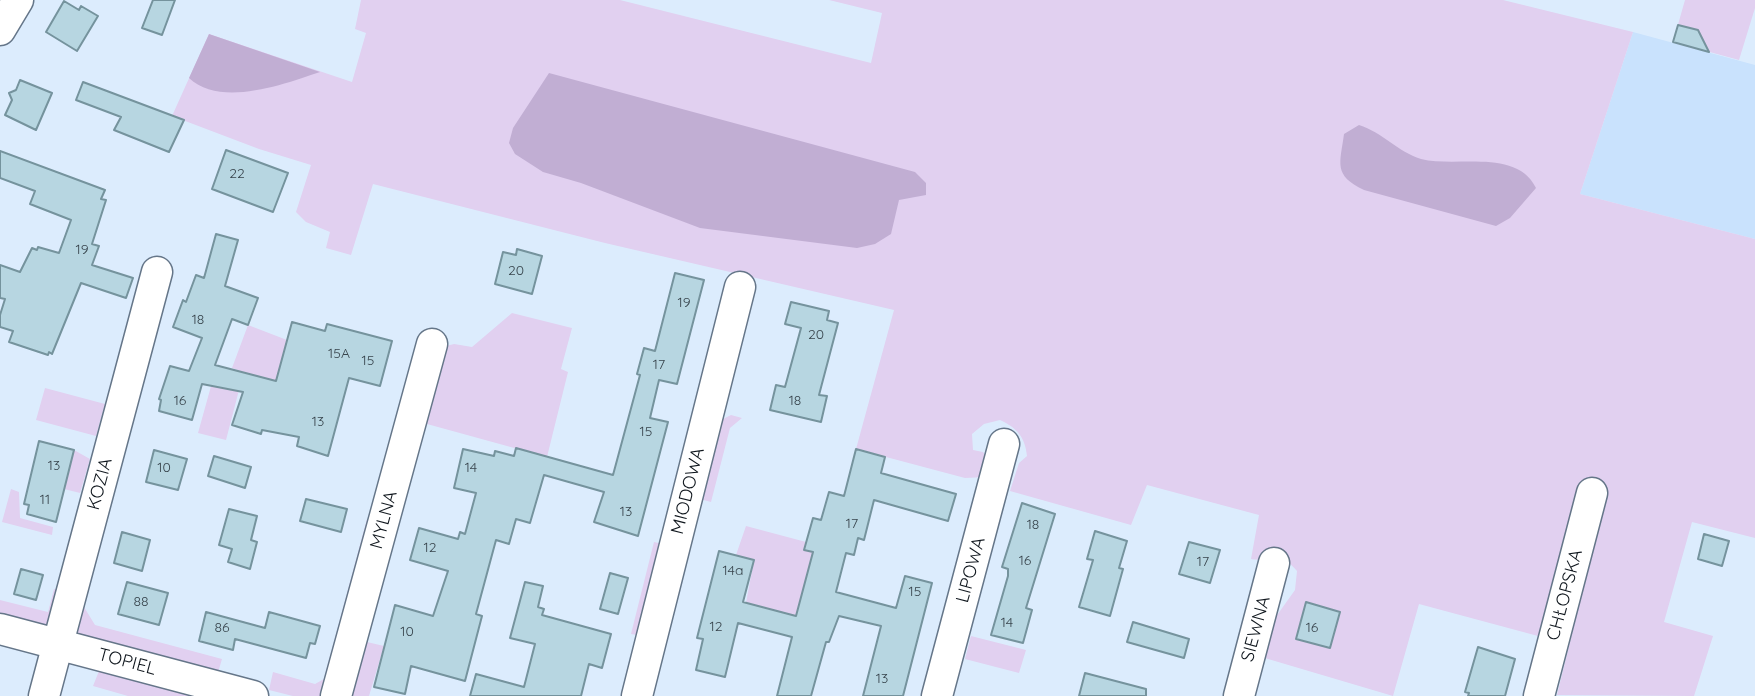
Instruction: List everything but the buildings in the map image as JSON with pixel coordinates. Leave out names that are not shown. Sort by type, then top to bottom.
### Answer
[{"type":"street","points":[[0,30],[18,0]]},
{"type":"street","name":"KOZIA","points":[[44,696],[157,272]]},
{"type":"street","name":"MIODOWA","points":[[637,696],[740,287]]},
{"type":"street","name":"MYLNA","points":[[336,696],[432,344]]},
{"type":"street","name":"LIPOWA","points":[[937,696],[1004,444]]},
{"type":"street","name":"CHŁOPSKA","points":[[1539,696],[1592,493]]},
{"type":"street","name":"SIEWNA","points":[[1238,696],[1274,563]]},
{"type":"street","name":"TOPIEL","points":[[0,629],[253,696]]},
{"type":"shaded area","points":[[361,0],[620,0],[871,63],[882,13],[829,0],[1503,0],[1633,32],[1580,194],[1755,239],[1755,538],[1692,522],[1664,622],[1713,636],[1694,696],[1557,695],[1606,495],[1581,489],[1538,636],[1419,604],[1393,696],[1258,656],[1270,625],[1295,590],[1297,571],[1281,559],[1251,559],[1259,515],[1147,485],[1131,525],[1010,491],[1019,463],[1027,456],[1019,434],[1000,420],[984,424],[972,434],[973,450],[983,452],[987,458],[986,477],[965,478],[856,449],[894,310],[605,243],[373,184],[351,255],[326,248],[330,232],[306,222],[296,212],[311,165],[259,149],[172,116],[209,34],[352,82],[366,33],[355,29]]},
{"type":"shaded area","points":[[1685,0],[1755,0],[1739,60],[1673,42]]},
{"type":"shaded area","points":[[1633,32],[1755,65],[1755,239],[1580,194]]},
{"type":"shaded area","points":[[209,34],[320,72],[253,91],[218,91],[202,87],[189,78]]},
{"type":"shaded area","points":[[549,73],[915,172],[926,183],[926,195],[899,200],[891,234],[875,244],[857,248],[700,228],[581,183],[543,172],[515,154],[509,143],[513,128]]},
{"type":"shaded area","points":[[1359,125],[1421,159],[1484,162],[1515,168],[1527,176],[1536,188],[1510,218],[1496,226],[1364,190],[1347,179],[1340,161],[1344,134]]},
{"type":"shaded area","points":[[512,313],[572,328],[561,369],[568,372],[547,457],[427,424],[446,346],[454,344],[472,347]]},
{"type":"shaded area","points":[[248,325],[287,340],[275,383],[232,368]]},
{"type":"shaded area","points":[[213,379],[239,390],[226,440],[198,433]]},
{"type":"shaded area","points":[[45,388],[105,404],[96,436],[36,420]]},
{"type":"shaded area","points":[[731,415],[742,418],[730,428],[711,502],[700,499],[721,420]]},
{"type":"shaded area","points":[[74,450],[90,459],[80,493],[64,489]]},
{"type":"shaded area","points":[[11,489],[19,492],[20,518],[53,527],[52,535],[2,522]]},
{"type":"shaded area","points":[[367,519],[376,521],[326,696],[293,696],[269,690],[273,672],[315,684],[324,679]]},
{"type":"shaded area","points":[[746,526],[806,542],[805,549],[813,552],[797,616],[746,603],[754,560],[736,555]]},
{"type":"shaded area","points":[[654,542],[667,545],[644,636],[631,634]]},
{"type":"shaded area","points":[[86,578],[91,580],[84,607],[95,625],[222,659],[217,676],[85,641],[76,634]]},
{"type":"shaded area","points":[[54,589],[62,591],[48,626],[0,619],[0,600],[48,612]]},
{"type":"shaded area","points":[[971,636],[1026,650],[1019,673],[965,659]]},
{"type":"shaded area","points":[[367,642],[384,646],[369,696],[351,696]]},
{"type":"shaded area","points":[[99,671],[192,696],[128,696],[93,686]]}]
